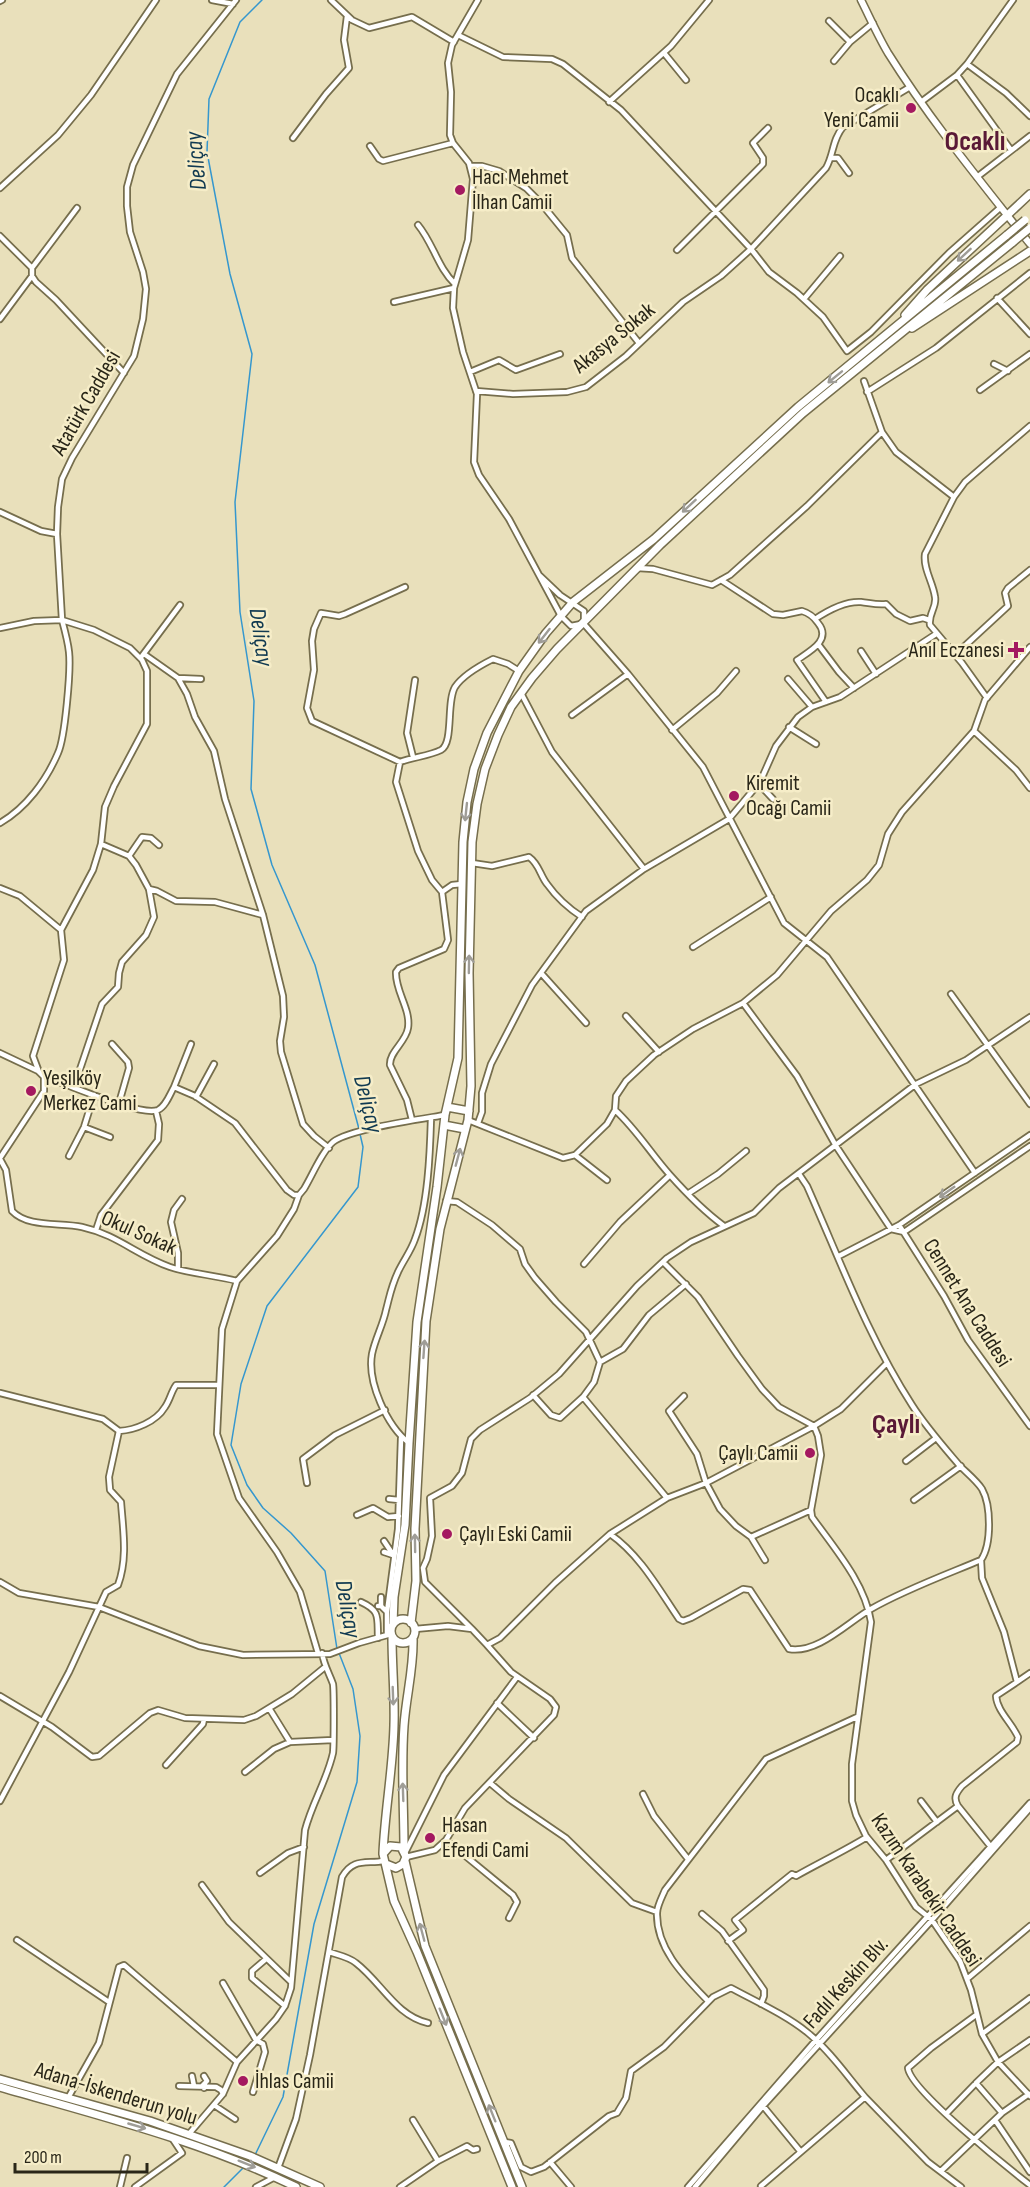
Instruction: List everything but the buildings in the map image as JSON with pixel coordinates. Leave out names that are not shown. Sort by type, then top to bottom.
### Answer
[{"type":"highway","points":[[880,340],[927,290],[1030,194]]},
{"type":"highway","points":[[512,2187],[417,1952],[394,1901],[384,1860],[384,1823],[392,1763],[394,1723],[390,1636],[405,1525],[408,1443],[417,1322],[445,1115],[458,1058],[462,884],[467,802],[474,769],[487,733],[519,671],[546,633],[573,602],[654,539],[798,407],[1028,217]]},
{"type":"highway","points":[[522,2187],[425,1946],[405,1855],[402,1767],[404,1723],[412,1677],[416,1581],[415,1529],[426,1321],[446,1201],[469,1111],[472,863],[477,804],[485,769],[498,735],[520,692],[557,649],[637,568],[803,414],[1030,228]]},
{"type":"highway","points":[[885,346],[1030,251]]},
{"type":"highway","points":[[447,1107],[469,1111]]},
{"type":"highway","points":[[444,1125],[465,1129]]},
{"type":"highway","points":[[393,1624],[402,1619],[413,1626]]},
{"type":"highway","points":[[390,1636],[400,1643],[407,1643],[413,1638]]},
{"type":"highway","points":[[384,1860],[390,1846],[398,1845],[405,1855]]},
{"type":"highway","points":[[384,1860],[396,1868],[405,1855]]},
{"type":"highway","name":"Adana-İskenderun yolu","points":[[0,2079],[188,2135],[228,2153],[270,2164],[320,2187]]},
{"type":"highway","points":[[0,2087],[228,2153],[296,2187]]},
{"type":"main road","points":[[861,0],[886,50],[910,87],[1030,244]]},
{"type":"street","points":[[0,188],[58,135],[91,95],[156,0]]},
{"type":"street","points":[[212,0],[234,2]]},
{"type":"street","points":[[331,0],[347,16],[369,28],[412,17],[454,42]]},
{"type":"street","points":[[478,0],[454,42],[448,63],[452,92],[450,135],[453,143],[470,166],[473,179],[468,240],[454,286],[453,308],[463,352],[476,391],[474,462],[479,475],[509,519],[561,616],[571,626],[584,624]]},
{"type":"street","points":[[609,102],[664,53],[709,0]]},
{"type":"street","points":[[921,102],[957,75],[967,64],[1013,0]]},
{"type":"street","name":"Atatürk Caddesi","points":[[0,824],[26,804],[59,753],[64,733],[69,653],[62,620],[57,534],[58,507],[62,479],[72,458],[134,356],[143,320],[146,289],[143,272],[129,232],[127,187],[133,165],[177,74],[234,2]]},
{"type":"street","points":[[292,138],[326,94],[350,68],[344,40],[347,16]]},
{"type":"street","points":[[829,21],[850,42]]},
{"type":"street","points":[[834,61],[850,42],[873,23]]},
{"type":"street","points":[[458,35],[503,57],[552,59],[562,64],[621,110],[751,249],[769,272],[823,317],[847,351],[871,332],[950,253],[1001,207]]},
{"type":"street","points":[[664,53],[686,80]]},
{"type":"street","points":[[967,64],[1006,93],[1030,116]]},
{"type":"street","points":[[957,75],[1011,150]]},
{"type":"street","name":"Akasya Sokak","points":[[476,391],[513,394],[567,392],[586,387],[639,343],[683,302],[720,276],[751,249],[826,168],[832,158],[836,136],[843,127],[910,87]]},
{"type":"street","points":[[678,250],[763,164],[763,158],[753,142],[768,128]]},
{"type":"street","points":[[977,177],[1030,136]]},
{"type":"street","points":[[370,146],[379,159],[383,160],[453,143]]},
{"type":"street","points":[[832,158],[838,158],[849,173]]},
{"type":"street","points":[[470,166],[482,166],[499,171],[526,188],[540,202],[567,235],[572,258],[639,343]]},
{"type":"street","points":[[1,316],[32,276],[32,268],[77,208]]},
{"type":"street","points":[[418,225],[454,286]]},
{"type":"street","points":[[0,236],[32,268]]},
{"type":"street","points":[[804,299],[840,256]]},
{"type":"street","points":[[867,392],[936,348],[1030,273]]},
{"type":"street","points":[[32,276],[124,373]]},
{"type":"street","points":[[394,302],[454,286]]},
{"type":"street","points":[[997,298],[1030,334]]},
{"type":"street","points":[[470,372],[499,360],[516,370],[560,354]]},
{"type":"street","points":[[980,390],[1030,354]]},
{"type":"street","points":[[994,364],[1008,371]]},
{"type":"street","points":[[864,381],[882,432],[896,452],[954,497]]},
{"type":"street","points":[[987,698],[936,634],[929,620],[935,596],[924,563],[925,554],[954,497],[965,482],[1030,426]]},
{"type":"street","points":[[637,568],[653,569],[712,585],[729,575],[807,506],[882,432]]},
{"type":"street","points":[[0,512],[40,531],[57,534]]},
{"type":"street","points":[[955,655],[1008,606],[1005,593],[1008,588],[1030,570]]},
{"type":"street","points":[[540,576],[560,595],[584,611],[584,624],[628,674],[703,768],[784,923],[827,957],[975,1173]]},
{"type":"street","points":[[721,580],[773,614],[783,615],[802,610],[814,619],[823,630],[824,636],[818,644],[797,660],[826,702]]},
{"type":"street","points":[[405,586],[339,616],[321,613],[312,640],[314,670],[307,708],[312,720],[400,762],[442,749],[448,741],[450,701],[454,688],[459,682],[493,659],[519,671]]},
{"type":"street","points":[[814,619],[842,606],[861,602],[872,605],[886,604],[896,614],[910,621],[922,618],[929,620]]},
{"type":"street","points":[[142,656],[180,605]]},
{"type":"street","points":[[0,628],[34,621],[62,620],[94,630],[130,648],[178,678],[201,679]]},
{"type":"street","points":[[478,1123],[482,1112],[482,1093],[491,1064],[532,985],[586,911],[644,869],[729,819],[759,784],[776,746],[789,727],[812,707],[840,697],[936,634]]},
{"type":"street","points":[[818,644],[854,688]]},
{"type":"street","points":[[468,1120],[563,1158],[575,1155],[607,1124],[615,1110],[616,1096],[626,1081],[659,1052],[693,1029],[742,1003],[777,975],[831,911],[867,880],[879,865],[888,834],[902,812],[974,731],[987,698],[1030,647]]},
{"type":"street","points":[[861,651],[876,674]]},
{"type":"street","points":[[39,1072],[33,1056],[64,960],[61,930],[93,870],[101,844],[105,807],[147,724],[147,671],[142,656]]},
{"type":"street","points":[[672,730],[717,693],[736,670]]},
{"type":"street","points":[[572,715],[628,674]]},
{"type":"street","points":[[178,678],[187,694],[195,717],[214,751],[225,799],[263,915],[283,996],[281,1052],[303,1124],[329,1148]]},
{"type":"street","points":[[788,679],[812,707]]},
{"type":"street","points":[[413,757],[407,733],[415,680]]},
{"type":"street","points":[[520,692],[552,752],[644,869]]},
{"type":"street","points":[[789,727],[816,744]]},
{"type":"street","points":[[974,731],[1016,770],[1030,788]]},
{"type":"street","points":[[400,762],[396,782],[417,850],[432,880],[442,892],[447,945],[444,949],[399,968],[396,972],[409,1023],[404,1039],[390,1060],[390,1065],[407,1100],[412,1120]]},
{"type":"street","points":[[759,784],[773,799]]},
{"type":"street","points":[[129,856],[142,837],[151,838],[159,845]]},
{"type":"street","points":[[74,1087],[102,1004],[118,987],[119,968],[122,962],[146,934],[154,917],[149,889],[136,865],[129,856],[101,844]]},
{"type":"street","points":[[472,863],[492,866],[529,857],[536,863],[541,876],[559,898],[582,917]]},
{"type":"street","points":[[442,892],[452,885],[462,884]]},
{"type":"street","points":[[0,888],[20,896],[61,930]]},
{"type":"street","points":[[149,889],[176,901],[215,902],[263,915]]},
{"type":"street","points":[[693,947],[771,897]]},
{"type":"street","points":[[542,973],[586,1023]]},
{"type":"street","points":[[951,994],[1030,1104]]},
{"type":"street","points":[[742,1003],[797,1076],[836,1146],[891,1229],[904,1232],[1030,1146]]},
{"type":"street","points":[[626,1016],[659,1052]]},
{"type":"street","points":[[405,1855],[435,1850],[446,1840],[465,1808],[534,1738],[554,1715],[556,1707],[550,1699],[511,1672],[425,1582],[423,1568],[432,1536],[430,1498],[452,1486],[462,1473],[471,1439],[480,1430],[534,1395],[560,1374],[637,1286],[663,1262],[692,1242],[754,1213],[779,1188],[915,1084],[966,1060],[1030,1017]]},
{"type":"street","points":[[112,1044],[128,1062],[129,1068],[119,1103]]},
{"type":"street","points":[[0,1053],[45,1077],[119,1103],[156,1111],[164,1106],[174,1087],[191,1044]]},
{"type":"street","points":[[196,1097],[214,1064]]},
{"type":"street","points":[[0,1158],[44,1091],[45,1077]]},
{"type":"street","points":[[174,1087],[196,1097],[235,1123],[287,1190],[294,1195],[299,1195]]},
{"type":"street","points":[[69,1156],[84,1127],[94,1095]]},
{"type":"street","points":[[615,1110],[633,1126],[670,1175],[708,1214],[724,1226]]},
{"type":"street","points":[[96,1230],[101,1215],[158,1140],[159,1124],[156,1111]]},
{"type":"street","points":[[188,2135],[223,2094],[237,2062],[285,2006],[291,1982],[304,1847],[310,1809],[323,1785],[334,1751],[334,1686],[325,1667],[300,1592],[278,1552],[239,1498],[217,1434],[222,1329],[237,1281],[277,1236],[294,1209],[299,1195],[332,1143],[351,1134],[445,1115]]},
{"type":"street","points":[[408,1443],[401,1438],[372,1382],[372,1354],[387,1309],[389,1294],[415,1239],[424,1203],[430,1156],[431,1118]]},
{"type":"street","points":[[84,1127],[110,1137]]},
{"type":"street","points":[[839,1256],[899,1225],[1030,1135]]},
{"type":"street","points":[[689,1193],[718,1174],[746,1151]]},
{"type":"street","points":[[575,1155],[607,1180]]},
{"type":"street","name":"Okul Sokak","points":[[0,1158],[6,1170],[12,1211],[16,1216],[28,1221],[75,1225],[96,1230],[121,1240],[140,1253],[170,1267],[237,1281]]},
{"type":"street","points":[[610,1534],[626,1545],[683,1621],[743,1589],[750,1590],[789,1648],[796,1650],[806,1648],[841,1630],[869,1610],[981,1560],[985,1554],[989,1527],[988,1507],[981,1489],[913,1408],[886,1364],[807,1186],[799,1174]]},
{"type":"street","points":[[584,1264],[620,1222],[670,1175]]},
{"type":"street","points":[[178,1269],[178,1253],[171,1221],[174,1210],[182,1199]]},
{"type":"street","points":[[446,1201],[457,1202],[520,1249],[525,1264],[535,1278],[586,1332],[600,1362],[594,1382],[583,1397],[560,1418],[551,1415],[534,1395]]},
{"type":"street","name":"Cennet Ana Caddesi","points":[[899,1225],[944,1296],[968,1340],[1030,1426]]},
{"type":"street","points":[[663,1262],[698,1296],[723,1336],[762,1389],[779,1407],[814,1426],[818,1436],[821,1455],[811,1510],[751,1537]]},
{"type":"street","points":[[600,1362],[624,1349],[649,1315],[686,1284]]},
{"type":"street","points":[[487,1645],[500,1638],[555,1583],[610,1534],[666,1498],[705,1483],[814,1426],[841,1409],[886,1364]]},
{"type":"street","points":[[0,1393],[103,1419],[119,1431],[134,1430],[158,1416],[176,1385],[219,1385]]},
{"type":"street","points":[[684,1396],[669,1411],[698,1454],[705,1483],[720,1509],[736,1526],[751,1537],[765,1560]]},
{"type":"street","points":[[583,1397],[666,1498]]},
{"type":"street","points":[[306,1483],[303,1459],[335,1435],[385,1410]]},
{"type":"street","points":[[0,1801],[43,1722],[106,1592],[118,1585],[125,1563],[121,1502],[110,1490],[109,1477],[119,1431]]},
{"type":"street","points":[[0,1582],[19,1593],[99,1607],[217,1652],[243,1655],[330,1654],[390,1636],[387,1612],[399,1516],[401,1438]]},
{"type":"street","points":[[906,1461],[936,1438]]},
{"type":"street","points":[[914,1500],[960,1466]]},
{"type":"street","points":[[388,1499],[399,1500]]},
{"type":"street","points":[[357,1515],[374,1508],[388,1517],[399,1516]]},
{"type":"street","name":"Kazım Karabekir Caddesi","points":[[811,1510],[812,1517],[849,1568],[869,1610],[871,1622],[852,1764],[852,1800],[856,1815],[867,1837],[886,1860],[916,1907],[930,1918],[960,1961],[982,2034],[998,2062],[1030,2095]]},
{"type":"street","points":[[384,1541],[394,1556]]},
{"type":"street","points":[[384,1552],[394,1556]]},
{"type":"street","points":[[981,1560],[982,1578],[1005,1632],[1017,1682]]},
{"type":"street","points":[[381,1597],[381,1606],[387,1612]]},
{"type":"street","points":[[361,1602],[372,1607],[378,1615],[378,1638]]},
{"type":"street","points":[[372,1607],[381,1606]]},
{"type":"street","points":[[413,1626],[472,1629]]},
{"type":"street","points":[[0,1695],[92,1757],[99,1756],[150,1713],[158,1710],[184,1718],[244,1720],[269,1708],[308,1682],[325,1667]]},
{"type":"street","points":[[992,1848],[958,1806],[955,1801],[956,1794],[962,1786],[1017,1742],[1016,1732],[997,1703],[996,1696],[1030,1673]]},
{"type":"street","points":[[405,1855],[444,1774],[517,1677]]},
{"type":"street","points":[[497,1703],[534,1738]]},
{"type":"street","points":[[269,1708],[290,1742]]},
{"type":"street","points":[[708,2001],[670,1957],[662,1938],[657,1912],[665,1890],[766,1759],[857,1717]]},
{"type":"street","points":[[166,1765],[203,1724],[204,1719]]},
{"type":"street","points":[[245,1772],[274,1749],[290,1742],[333,1740]]},
{"type":"street","points":[[490,1783],[509,1799],[566,1838],[632,1903],[657,1912]]},
{"type":"street","points":[[643,1794],[654,1816],[688,1859]]},
{"type":"street","points":[[921,1801],[937,1822]]},
{"type":"street","name":"Fadıl Keskin Blv.","points":[[688,2187],[930,1918],[1030,1803]]},
{"type":"street","points":[[886,1860],[958,1806]]},
{"type":"street","name":"Fadıl Keskin Blv.","points":[[992,1848],[1030,1808]]},
{"type":"street","points":[[728,1941],[743,1930],[735,1920],[792,1874],[795,1876],[828,1860],[867,1837]]},
{"type":"street","points":[[446,1840],[513,1895],[517,1902],[509,1918]]},
{"type":"street","points":[[260,1873],[288,1853],[304,1847]]},
{"type":"street","points":[[278,2168],[296,2119],[342,1877],[347,1869],[357,1863],[384,1860]]},
{"type":"street","points":[[202,1884],[230,1922],[291,1982]]},
{"type":"street","points":[[702,1914],[722,1931],[764,1990],[761,2004]]},
{"type":"street","points":[[967,1978],[1030,1926]]},
{"type":"street","points":[[17,1940],[109,2002]]},
{"type":"street","points":[[329,1952],[353,1961],[369,1974],[401,2010],[414,2019],[428,2023]]},
{"type":"street","points":[[266,1959],[252,1971],[252,1978],[285,2006]]},
{"type":"street","points":[[68,2098],[99,2043],[119,1967],[124,1965],[237,2062]]},
{"type":"street","points":[[223,1983],[256,2040],[263,2044],[265,2052],[253,2092]]},
{"type":"street","points":[[504,2142],[512,2143],[521,2167],[531,2172],[544,2167],[609,2116],[617,2113],[626,2098],[631,2072],[664,2047],[708,2001],[731,1988],[790,2020],[818,2042],[865,2097],[920,2154],[961,2187]]},
{"type":"street","points":[[982,2034],[1030,1998]]},
{"type":"street","points":[[976,2015],[908,2068],[913,2080],[946,2114],[1030,2185]]},
{"type":"street","points":[[946,2114],[998,2062],[1030,2040]]},
{"type":"street","name":"Fadıl Keskin Blv.","points":[[695,2187],[818,2042]]},
{"type":"street","points":[[192,2076],[194,2086]]},
{"type":"street","points":[[204,2076],[207,2081],[203,2085],[204,2088]]},
{"type":"street","points":[[976,2083],[1002,2113]]},
{"type":"street","points":[[179,2085],[216,2087],[223,2094]]},
{"type":"street","points":[[941,2171],[1002,2113],[1030,2095]]},
{"type":"street","points":[[761,2186],[865,2097]]},
{"type":"street","points":[[214,2105],[235,2119]]},
{"type":"street","points":[[763,2106],[800,2151]]},
{"type":"street","points":[[413,2120],[438,2161]]},
{"type":"street","points":[[995,2120],[1030,2172]]},
{"type":"street","points":[[135,2187],[182,2153],[172,2138]]},
{"type":"street","points":[[400,2187],[438,2161],[467,2146],[473,2150],[477,2149]]},
{"type":"street","points":[[120,2187],[128,2158]]},
{"type":"street","points":[[550,2162],[571,2187]]},
{"type":"street","points":[[256,2187],[275,2177]]},
{"type":"street","points":[[265,2183],[272,2187]]},
{"type":"waterway","name":"Deliçay","points":[[262,0],[240,22],[209,99],[207,152],[230,274],[252,354],[235,502],[240,612],[254,701],[251,789],[272,865],[315,965],[359,1129]]},
{"type":"waterway","name":"Deliçay","points":[[337,1649],[325,1571],[291,1533],[263,1508],[247,1485],[231,1445],[241,1384],[267,1306],[358,1187],[363,1147],[360,1134]]},
{"type":"waterway","name":"Deliçay","points":[[255,2155],[283,2097],[314,1924],[357,1782],[360,1736],[353,1689],[339,1653]]},
{"type":"waterway","name":"Deliçay","points":[[224,2187],[244,2167]]},
{"type":"place","name":"Ocaklı Yeni Camii","points":[[911,108]]},
{"type":"place","name":"Hacı Mehmet İlhan Camii","points":[[460,190]]},
{"type":"place","name":"Anıl Eczanesi","points":[[1016,650]]},
{"type":"place","name":"Kiremit Ocağı Camii","points":[[734,796]]},
{"type":"place","name":"Yeşilköy Merkez Cami","points":[[31,1091]]},
{"type":"place","name":"Çaylı Camii","points":[[810,1453]]},
{"type":"place","name":"Çaylı Eski Camii","points":[[447,1534]]},
{"type":"place","name":"Hasan Efendi Cami","points":[[430,1838]]},
{"type":"place","name":"İhlas Camii","points":[[243,2081]]},
{"type":"district","name":"Ocaklı","points":[[975,141]]},
{"type":"district","name":"Çaylı","points":[[896,1424]]}]
